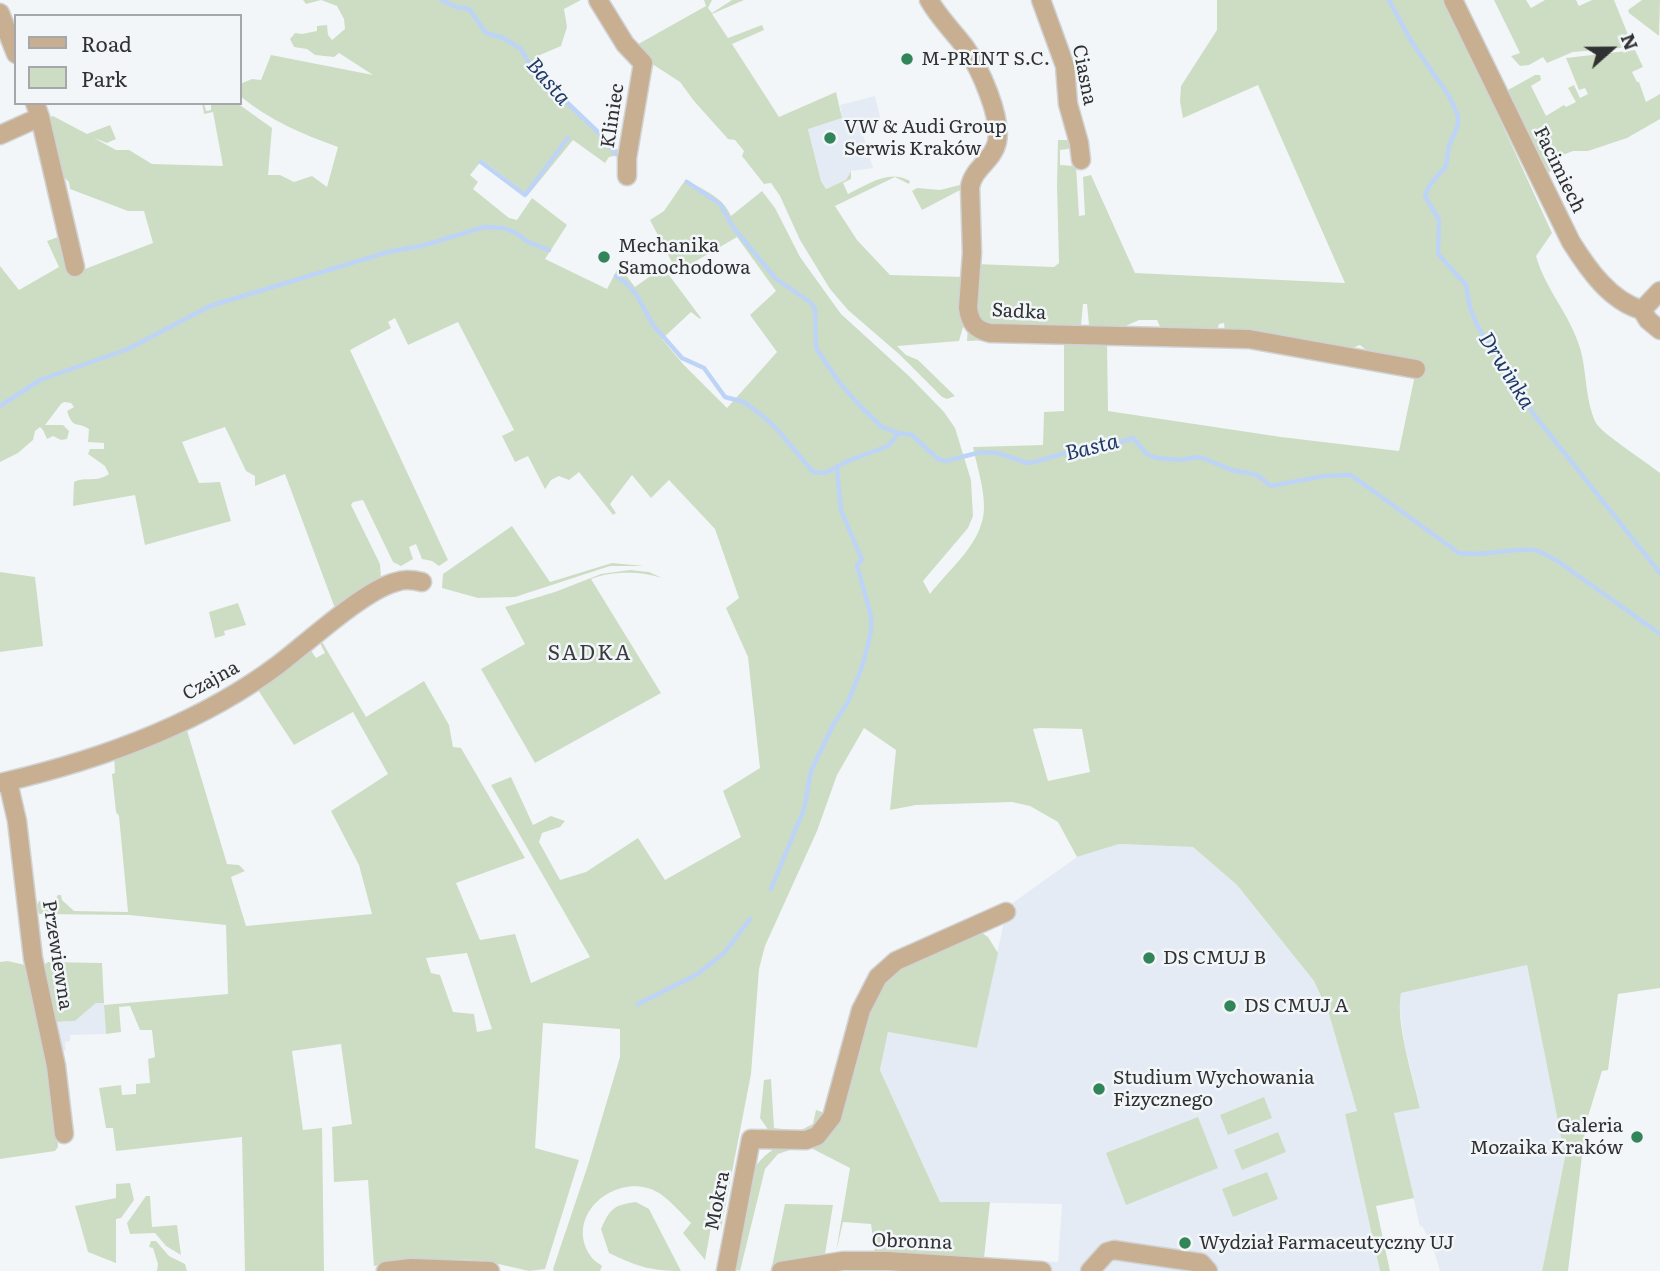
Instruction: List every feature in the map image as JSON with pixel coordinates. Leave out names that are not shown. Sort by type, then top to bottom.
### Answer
[{"type":"street","name":"Kliniec","points":[[598,0],[625,44],[643,63],[627,158],[627,176]]},
{"type":"street","name":"Sadka","points":[[929,0],[942,22],[972,58],[984,83],[997,126],[997,146],[972,178],[970,187],[972,253],[968,307],[969,317],[977,328],[990,333],[1249,339],[1416,369]]},
{"type":"street","name":"Ciasna","points":[[1041,0],[1065,66],[1068,104],[1081,160]]},
{"type":"street","name":"Facimiech","points":[[1453,0],[1571,242],[1592,273],[1607,288],[1629,306],[1642,310],[1648,320],[1660,330]]},
{"type":"street","points":[[0,13],[14,49]]},
{"type":"street","points":[[0,135],[37,110],[75,267]]},
{"type":"street","points":[[1642,310],[1660,291]]},
{"type":"street","name":"Czajna","points":[[4,783],[90,759],[188,719],[276,666],[369,596],[395,582],[422,582]]},
{"type":"street","name":"Przewiewna","points":[[4,783],[17,821],[33,958],[56,1066],[64,1135]]},
{"type":"street","name":"Mokra","points":[[726,1271],[751,1139],[806,1140],[817,1136],[832,1117],[861,1010],[878,977],[886,968],[903,958],[1006,912]]},
{"type":"street","points":[[1090,1271],[1107,1252],[1123,1250],[1201,1263],[1209,1271]]},
{"type":"street","name":"Obronna","points":[[781,1271],[843,1261],[887,1261],[1042,1271]]},
{"type":"street","points":[[386,1271],[411,1268],[490,1271]]},
{"type":"shaded area","points":[[875,96],[881,121],[861,128],[873,168],[851,171],[846,181],[826,189],[821,181],[808,128],[842,118],[840,105]]},
{"type":"shaded area","points":[[1119,844],[1193,847],[1237,885],[1314,981],[1329,1014],[1357,1111],[1345,1114],[1380,1271],[958,1271],[960,1256],[1058,1262],[1062,1204],[940,1202],[880,1070],[888,1032],[977,1048],[1007,907],[1077,857]]},
{"type":"shaded area","points":[[1527,965],[1565,1157],[1542,1271],[1440,1271],[1432,1244],[1422,1226],[1420,1227],[1394,1112],[1420,1107],[1404,1042],[1399,1003],[1401,993]]},
{"type":"shaded area","points":[[96,1003],[104,1003],[106,1034],[70,1035],[70,1041],[65,1042],[66,1051],[55,1047],[55,1022],[75,1021]]},
{"type":"green space","points":[[303,0],[321,0],[306,4]]},
{"type":"green space","points":[[321,0],[581,0],[564,9],[567,27],[561,46],[540,55],[536,71],[622,154],[635,70],[630,64],[634,64],[638,73],[624,156],[618,153],[609,157],[605,163],[573,140],[528,195],[482,160],[470,175],[478,182],[473,189],[509,218],[517,220],[532,198],[567,225],[545,259],[607,289],[619,266],[635,287],[663,267],[701,318],[691,312],[662,339],[727,408],[777,352],[750,315],[776,291],[737,237],[677,272],[650,220],[664,211],[686,179],[723,203],[731,216],[762,191],[775,208],[800,257],[841,314],[909,376],[944,412],[955,428],[971,480],[973,516],[968,528],[923,581],[930,594],[965,554],[982,520],[983,492],[973,447],[1043,445],[1044,412],[1064,411],[1064,344],[1041,338],[967,341],[968,326],[975,332],[990,337],[1107,339],[1108,411],[1281,437],[1399,451],[1415,375],[1419,374],[1421,369],[1415,362],[1370,353],[1360,345],[1352,348],[1325,343],[1324,348],[1319,347],[1318,342],[1268,333],[1262,336],[1225,333],[1224,323],[1219,324],[1217,330],[1163,333],[1157,320],[1139,320],[1117,330],[1095,331],[1089,325],[1087,304],[1083,304],[1081,326],[1077,331],[993,330],[977,322],[972,307],[976,264],[1054,267],[1059,263],[1058,140],[1067,140],[1070,134],[1065,123],[1069,122],[1074,145],[1060,150],[1060,165],[1076,166],[1079,216],[1085,215],[1083,177],[1091,175],[1135,273],[1345,283],[1258,85],[1183,118],[1181,86],[1217,30],[1217,0],[1445,0],[1552,233],[1536,256],[1545,280],[1576,336],[1596,423],[1615,441],[1660,473],[1660,988],[1618,994],[1608,1070],[1602,1071],[1586,1123],[1568,1271],[1542,1271],[1565,1157],[1527,965],[1401,993],[1400,1019],[1420,1108],[1394,1113],[1414,1198],[1376,1206],[1390,1271],[1380,1271],[1345,1114],[1357,1111],[1329,1014],[1314,981],[1237,885],[1193,847],[1119,844],[1077,857],[1058,822],[1030,806],[1012,802],[916,805],[890,810],[896,750],[864,728],[837,775],[817,831],[765,946],[759,969],[751,1074],[721,1229],[711,1227],[705,1260],[683,1233],[691,1223],[671,1203],[659,1193],[644,1187],[628,1187],[613,1191],[600,1199],[584,1224],[584,1239],[591,1256],[602,1266],[600,1271],[553,1269],[620,1057],[620,1029],[543,1023],[535,1148],[579,1160],[545,1269],[529,1271],[481,1260],[416,1259],[374,1266],[368,1180],[334,1182],[332,1127],[352,1124],[341,1044],[292,1051],[303,1130],[322,1128],[324,1271],[245,1271],[242,1137],[116,1151],[113,1128],[106,1128],[99,1088],[121,1085],[122,1095],[136,1094],[136,1084],[150,1083],[148,1059],[155,1057],[152,1030],[140,1030],[130,1006],[119,1007],[121,1032],[106,1034],[104,1005],[228,994],[226,925],[129,915],[39,914],[39,901],[53,903],[58,895],[61,895],[62,900],[74,911],[128,912],[119,816],[116,812],[112,774],[115,773],[114,756],[186,727],[227,864],[239,865],[245,871],[231,877],[246,926],[372,914],[359,865],[331,811],[388,774],[353,712],[294,745],[256,687],[310,649],[316,658],[325,653],[319,641],[321,640],[366,717],[424,681],[449,725],[453,747],[461,748],[525,858],[456,883],[480,940],[515,934],[531,983],[590,957],[491,785],[511,777],[533,825],[551,816],[565,821],[560,827],[542,833],[539,842],[560,880],[586,872],[638,838],[665,880],[741,837],[723,791],[760,768],[748,657],[726,608],[739,598],[715,529],[669,480],[651,498],[632,475],[610,504],[616,513],[613,515],[579,472],[569,480],[559,476],[551,480],[545,489],[528,456],[515,462],[502,436],[514,430],[458,322],[408,345],[395,318],[388,322],[391,328],[350,350],[448,560],[439,566],[422,559],[416,544],[409,547],[413,559],[401,566],[393,562],[363,500],[353,502],[351,505],[380,564],[381,577],[336,611],[285,474],[255,486],[255,476],[246,471],[225,427],[182,442],[199,483],[220,482],[231,521],[145,545],[135,495],[73,506],[74,482],[109,474],[105,466],[88,454],[90,449],[104,449],[104,443],[88,442],[89,429],[73,423],[69,417],[67,411],[74,407],[71,403],[61,404],[45,425],[63,425],[69,431],[67,439],[61,440],[53,436],[47,439],[40,427],[35,431],[33,440],[18,453],[0,462],[0,266],[19,290],[59,267],[47,241],[58,237],[64,264],[69,265],[71,271],[85,269],[153,243],[144,211],[128,211],[70,189],[69,182],[57,171],[45,119],[53,116],[87,134],[110,125],[116,139],[107,143],[94,138],[116,150],[129,150],[152,164],[223,166],[213,112],[204,114],[202,105],[206,111],[211,110],[211,105],[240,105],[272,128],[268,175],[280,175],[294,182],[312,176],[327,187],[338,147],[262,112],[242,97],[242,83],[252,79],[261,80],[271,55],[373,75],[339,53],[334,57],[315,55],[307,49],[294,47],[290,39],[295,33],[317,31],[317,26],[327,25],[328,35],[332,40],[345,29],[344,19],[337,6]],"holes":[[[1033,729],[1082,729],[1090,772],[1048,781]],[[467,953],[492,1029],[477,1032],[474,1014],[453,1012],[440,975],[431,973],[426,958]]]},
{"type":"green space","points":[[704,0],[712,0],[708,8],[712,13],[732,0],[744,0],[712,14],[728,38],[762,25],[764,30],[732,44],[779,117],[836,92],[842,118],[808,129],[821,181],[826,189],[846,180],[851,171],[851,179],[843,183],[848,194],[871,182],[895,177],[835,206],[857,240],[890,275],[966,277],[965,320],[959,341],[897,346],[906,355],[918,360],[955,396],[947,399],[942,397],[899,354],[848,310],[830,289],[800,240],[780,196],[771,183],[764,184],[742,156],[744,151],[735,140],[728,139],[680,82],[643,58],[633,47],[706,6]]},
{"type":"green space","points":[[1494,0],[1526,0],[1531,8],[1545,0],[1576,0],[1579,6],[1592,0],[1614,0],[1633,47],[1573,52],[1547,63],[1543,57],[1529,65],[1520,66],[1511,56],[1520,53]]},
{"type":"green space","points":[[1642,0],[1660,0],[1659,36],[1629,13],[1628,10]]},
{"type":"green space","points":[[1635,50],[1643,67],[1632,72],[1639,82],[1646,102],[1660,94],[1660,119],[1627,138],[1588,151],[1573,151],[1547,161],[1552,171],[1548,172],[1508,90],[1535,75],[1540,75],[1541,80],[1531,86],[1546,116],[1564,105],[1566,107],[1576,102],[1568,88],[1574,85],[1580,98],[1588,94],[1585,88],[1579,90],[1566,58]]},
{"type":"green space","points":[[960,185],[962,189],[922,210],[912,191],[917,188],[940,190]]},
{"type":"green space","points":[[512,526],[550,582],[612,563],[644,566],[610,566],[515,597],[478,598],[442,588],[443,574]]},
{"type":"green space","points":[[630,570],[649,572],[662,578],[626,573],[591,579],[661,693],[535,763],[481,669],[525,644],[505,607],[601,574]]},
{"type":"green space","points":[[0,572],[35,577],[43,646],[0,652]]},
{"type":"green space","points":[[238,603],[246,625],[224,631],[225,635],[215,638],[209,612]]},
{"type":"green space","points":[[982,933],[988,937],[998,953],[977,1048],[888,1032],[880,1070],[940,1202],[990,1202],[984,1258],[875,1252],[871,1224],[843,1222],[836,1252],[850,1168],[811,1148],[796,1148],[778,1154],[765,1169],[740,1271],[737,1270],[735,1267],[755,1167],[769,1152],[783,1145],[819,1140],[878,988],[891,974],[911,962]]},
{"type":"green space","points":[[0,962],[29,966],[53,1070],[58,1147],[55,1151],[0,1159]]},
{"type":"green space","points":[[48,962],[102,963],[104,1003],[96,1003],[75,1021],[54,1022],[39,968]]},
{"type":"green space","points":[[771,1079],[774,1128],[799,1131],[813,1124],[816,1110],[825,1113],[824,1118],[807,1134],[769,1131],[760,1118],[764,1080]]},
{"type":"green space","points":[[1264,1097],[1272,1118],[1228,1135],[1220,1115]]},
{"type":"green space","points":[[1198,1117],[1218,1168],[1126,1205],[1106,1153]]},
{"type":"green space","points":[[1278,1132],[1286,1152],[1242,1170],[1234,1150]]},
{"type":"green space","points":[[1267,1172],[1278,1199],[1233,1217],[1222,1189]]},
{"type":"green space","points":[[130,1183],[134,1200],[121,1218],[116,1219],[116,1263],[88,1252],[75,1206],[116,1198],[116,1184]]},
{"type":"green space","points":[[146,1196],[150,1196],[152,1227],[177,1225],[181,1255],[166,1246],[155,1233],[130,1234],[127,1223]]},
{"type":"green space","points":[[636,1202],[649,1209],[681,1271],[644,1267],[609,1253],[601,1229],[607,1217],[613,1209]]},
{"type":"green space","points":[[785,1204],[833,1205],[825,1254],[772,1266]]},
{"type":"green space","points":[[151,1241],[156,1241],[169,1256],[185,1264],[187,1271],[157,1271],[158,1264],[153,1248],[149,1247]]},
{"type":"waterway","name":"Basta","points":[[441,0],[469,9],[486,33],[503,38],[521,49],[533,70],[601,135],[616,154]]},
{"type":"waterway","name":"Drwinka","points":[[1389,0],[1411,41],[1449,96],[1458,116],[1458,125],[1449,146],[1446,166],[1429,186],[1425,196],[1439,220],[1438,254],[1466,285],[1470,308],[1477,325],[1535,416],[1660,573]]},
{"type":"waterway","points":[[481,162],[525,195],[568,138]]},
{"type":"waterway","name":"Basta","points":[[687,182],[720,204],[733,227],[776,279],[810,302],[815,309],[816,348],[839,382],[862,408],[882,427],[912,435],[938,459],[946,461],[981,452],[997,453],[1028,463],[1091,445],[1107,447],[1133,438],[1147,454],[1156,458],[1179,460],[1200,457],[1232,470],[1257,475],[1271,486],[1324,476],[1351,475],[1459,553],[1524,550],[1540,552],[1559,562],[1660,634]]},
{"type":"waterway","points":[[0,406],[40,380],[128,349],[210,306],[388,252],[425,245],[484,227],[504,228],[549,250]]},
{"type":"waterway","points":[[616,276],[636,294],[653,325],[682,358],[704,368],[725,397],[744,402],[775,427],[813,472],[825,473],[888,446],[898,434]]},
{"type":"waterway","points":[[771,889],[804,809],[811,771],[833,725],[848,702],[862,667],[871,632],[871,616],[857,565],[862,560],[841,510],[837,469]]},
{"type":"waterway","points":[[638,1004],[696,975],[724,953],[750,919]]},
{"type":"place","name":"M-PRINT S.C.","points":[[907,59]]},
{"type":"place","name":"VW & Audi Group Serwis Kraków","points":[[830,138]]},
{"type":"place","name":"Mechanika Samochodowa","points":[[604,257]]},
{"type":"place","name":"DS CMUJ B","points":[[1149,958]]},
{"type":"place","name":"DS CMUJ A","points":[[1230,1006]]},
{"type":"place","name":"Studium Wychowania Fizycznego","points":[[1099,1089]]},
{"type":"place","name":"Galeria Mozaika Kraków","points":[[1637,1137]]},
{"type":"place","name":"Wydział Farmaceutyczny UJ","points":[[1185,1243]]},
{"type":"district","name":"SADKA","points":[[590,654]]}]
